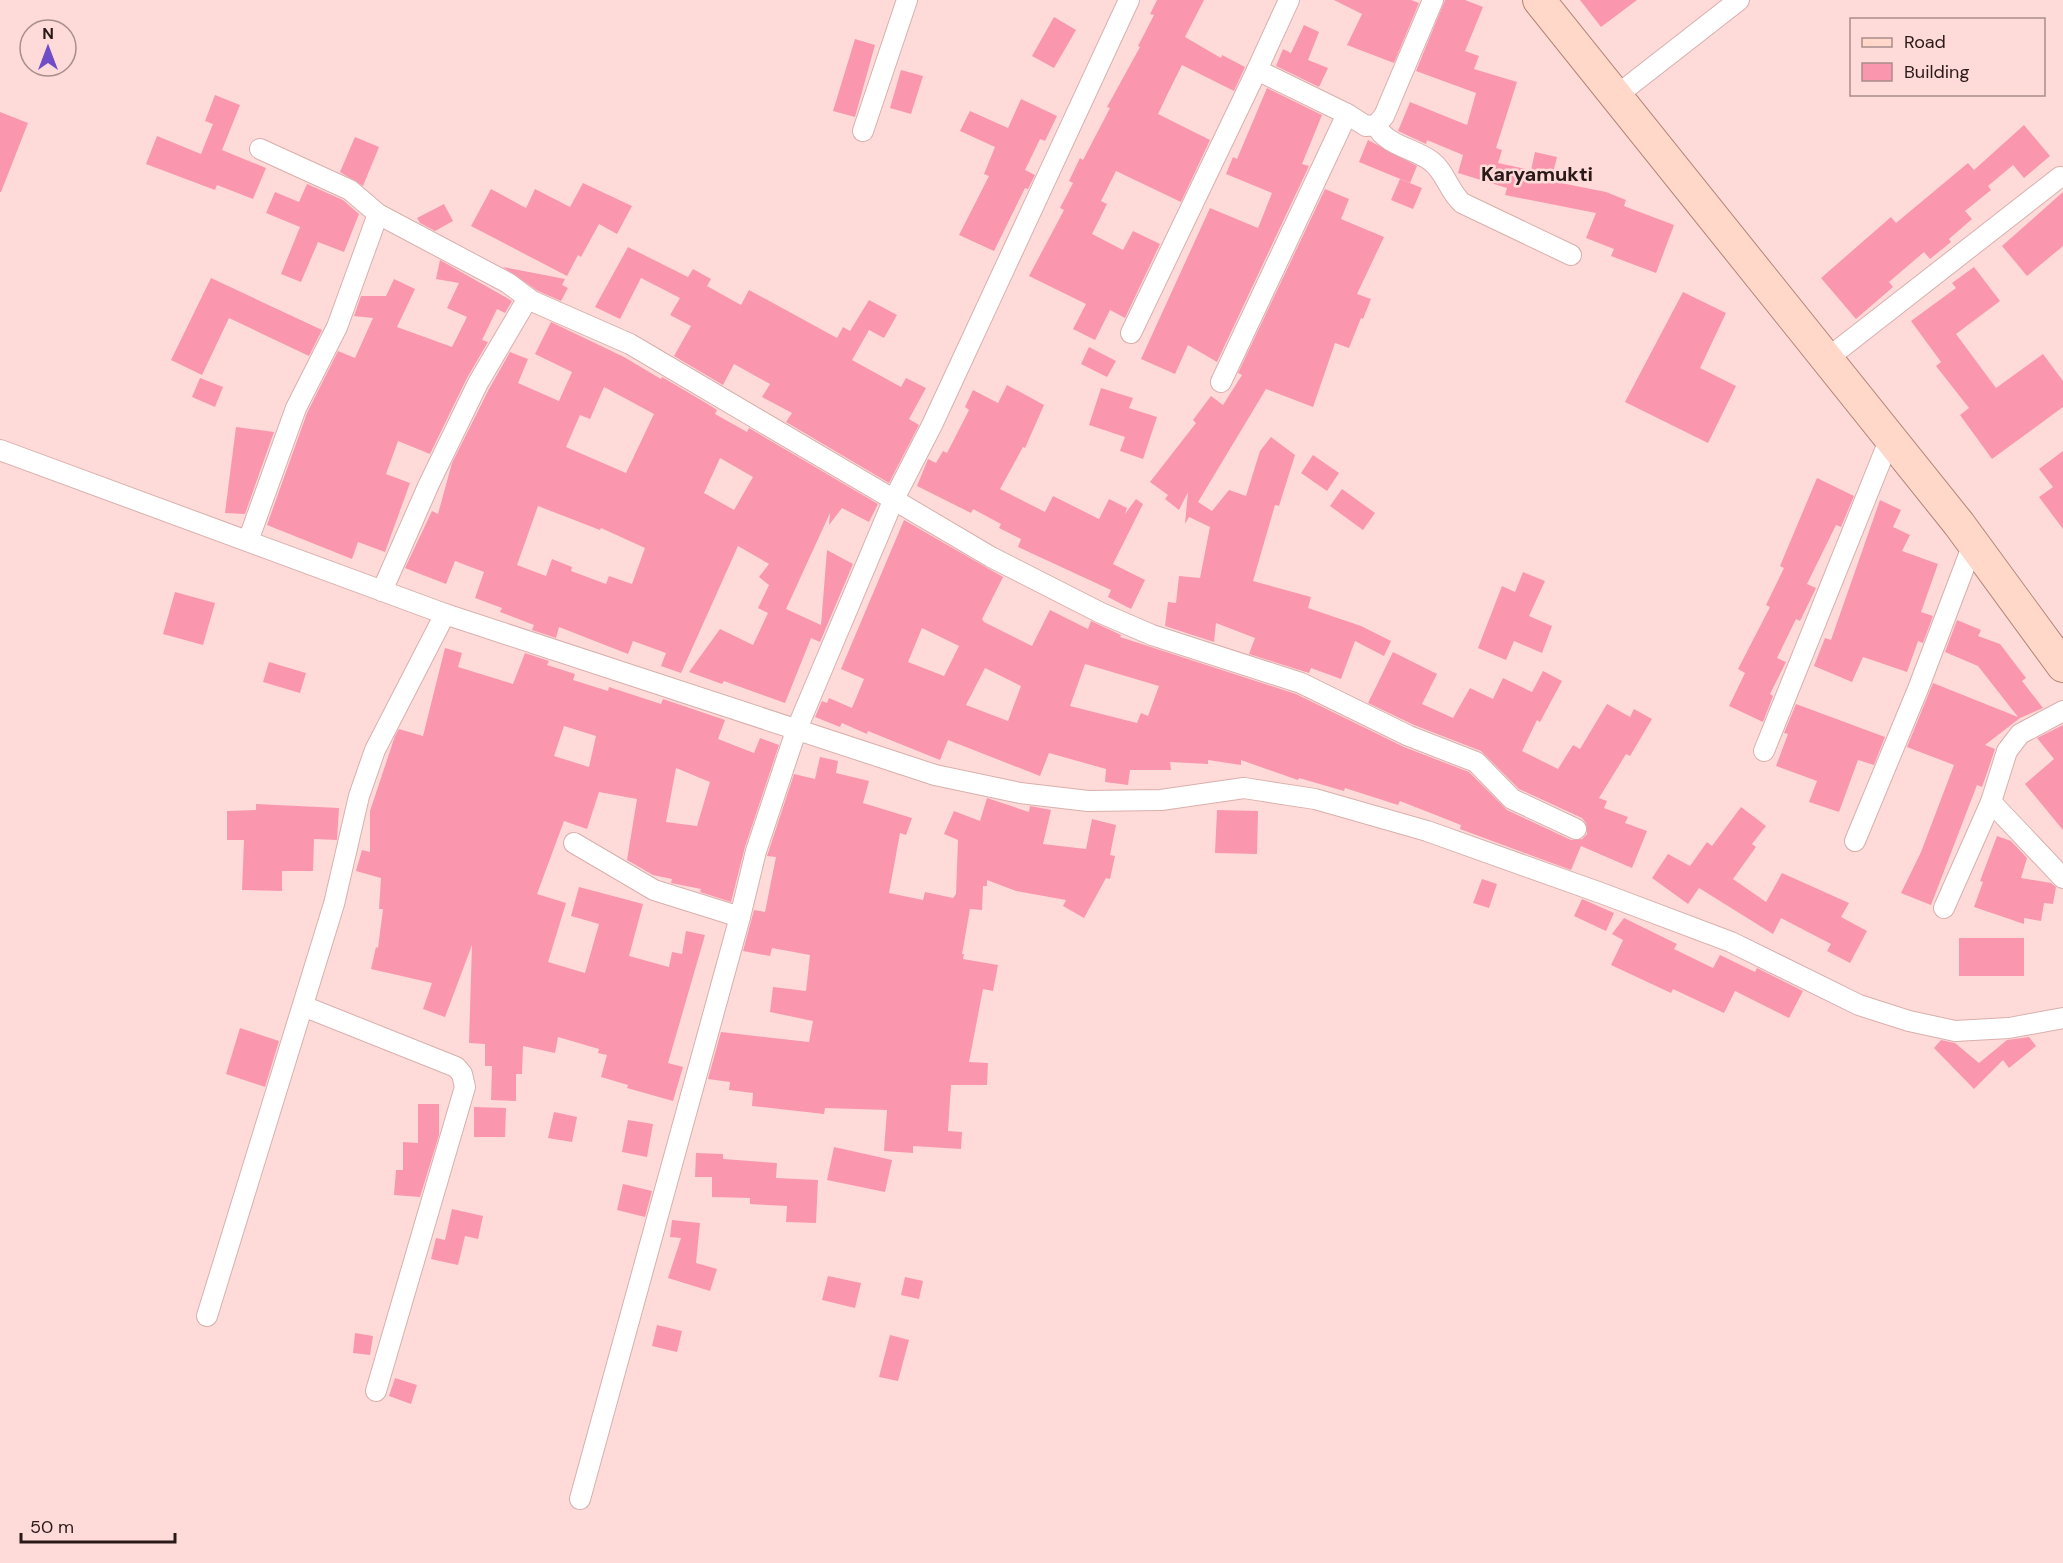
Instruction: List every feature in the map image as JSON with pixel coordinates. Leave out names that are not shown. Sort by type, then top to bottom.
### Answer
[{"type":"main road","points":[[1552,5],[1616,96],[1828,358],[1973,544],[2063,666]]},
{"type":"street","points":[[863,131],[907,0]]},
{"type":"street","points":[[580,1499],[740,917],[756,851],[796,731],[894,501],[932,425],[1129,0]]},
{"type":"street","points":[[1131,333],[1289,0]]},
{"type":"street","points":[[1257,70],[1347,114],[1366,126],[1376,125],[1384,116],[1433,0]]},
{"type":"street","points":[[1616,96],[1739,0]]},
{"type":"street","points":[[1221,382],[1347,114]]},
{"type":"street","points":[[1376,125],[1389,140],[1430,160],[1438,167],[1452,194],[1462,202],[1571,255]]},
{"type":"street","points":[[260,148],[350,190],[378,214],[508,283],[528,298],[630,344],[991,557],[1101,613],[1152,635],[1301,683],[1409,736],[1476,762],[1512,799],[1576,829]]},
{"type":"street","points":[[1828,358],[2060,177]]},
{"type":"street","points":[[249,541],[296,408],[337,327],[378,214]]},
{"type":"street","points":[[382,591],[429,484],[478,383],[528,298]]},
{"type":"street","points":[[1764,752],[1890,438]]},
{"type":"street","points":[[0,450],[445,614],[935,775],[1020,793],[1088,801],[1150,800],[1244,788],[1315,799],[1427,831],[1601,893],[1731,942],[1859,1005],[1909,1022],[1955,1031],[2008,1028],[2063,1018]]},
{"type":"street","points":[[1855,841],[1918,689],[1973,544]]},
{"type":"street","points":[[207,1316],[334,904],[359,796],[375,750],[445,614]]},
{"type":"street","points":[[1944,908],[1991,802],[2007,752],[2020,734],[2063,711]]},
{"type":"street","points":[[1991,802],[2063,879]]},
{"type":"street","points":[[574,843],[654,890],[740,917]]},
{"type":"street","points":[[303,1006],[456,1066],[462,1074],[465,1087],[376,1390]]},
{"type":"building","points":[[1157,0],[1204,0],[1185,37],[1221,58],[1222,55],[1245,67],[1234,91],[1182,65],[1158,114],[1210,140],[1181,202],[1116,171],[1101,201],[1107,204],[1092,234],[1123,250],[1133,231],[1160,244],[1125,318],[1110,310],[1095,340],[1073,329],[1086,304],[1029,276],[1064,210],[1060,208],[1073,183],[1069,181],[1080,158],[1083,160],[1110,108],[1107,107],[1140,47],[1138,46],[1154,15],[1150,14]]},
{"type":"building","points":[[1334,0],[1411,0],[1419,3],[1394,63],[1347,45],[1362,14]]},
{"type":"building","points":[[1445,0],[1465,0],[1483,7],[1465,51],[1479,56],[1474,69],[1517,82],[1496,148],[1502,150],[1498,163],[1531,170],[1535,152],[1557,157],[1551,181],[1606,192],[1626,200],[1624,206],[1674,225],[1656,273],[1611,256],[1614,249],[1586,238],[1596,213],[1505,195],[1507,188],[1458,173],[1463,155],[1427,140],[1426,144],[1398,131],[1410,102],[1467,125],[1476,93],[1416,71]]},
{"type":"building","points":[[1580,0],[1637,0],[1601,27]]},
{"type":"building","points":[[1054,17],[1076,30],[1054,68],[1032,56]]},
{"type":"building","points":[[1304,25],[1319,32],[1308,60],[1328,68],[1319,87],[1276,66],[1283,49],[1291,53]]},
{"type":"building","points":[[855,39],[875,45],[855,117],[833,111]]},
{"type":"building","points":[[901,70],[923,76],[911,114],[890,108]]},
{"type":"building","points":[[1267,88],[1322,115],[1302,164],[1309,166],[1217,362],[1188,345],[1175,374],[1141,359],[1210,208],[1258,228],[1272,193],[1226,174],[1233,157],[1237,159]]},
{"type":"building","points":[[215,95],[240,105],[222,150],[266,168],[253,199],[217,185],[215,190],[146,164],[157,136],[201,154],[213,124],[205,121]]},
{"type":"building","points":[[1021,99],[1057,116],[1045,141],[1040,139],[1025,170],[1035,175],[1028,189],[1025,188],[994,251],[959,235],[989,176],[984,174],[995,147],[960,131],[970,111],[1008,128]]},
{"type":"building","points":[[0,112],[28,123],[1,192],[0,192]]},
{"type":"building","points":[[2024,125],[2050,156],[2024,178],[2013,165],[1988,186],[1991,190],[1965,211],[1972,219],[1949,239],[1951,242],[1930,259],[1924,252],[1889,282],[1893,287],[1856,319],[1821,278],[1891,217],[1896,223],[1968,163],[1974,170]]},
{"type":"building","points":[[355,137],[379,147],[363,186],[340,172]]},
{"type":"building","points":[[1368,140],[1417,166],[1410,183],[1359,162]]},
{"type":"building","points":[[1400,179],[1422,188],[1413,209],[1391,200]]},
{"type":"building","points":[[583,183],[632,206],[617,234],[599,224],[581,257],[578,255],[567,276],[471,226],[491,189],[526,208],[535,189],[570,207]]},
{"type":"building","points":[[307,184],[343,200],[359,214],[344,252],[318,242],[301,282],[281,274],[300,227],[266,213],[275,192],[299,202]]},
{"type":"building","points":[[1325,189],[1349,199],[1341,219],[1384,237],[1357,294],[1371,299],[1363,319],[1361,318],[1349,348],[1335,343],[1313,407],[1266,389],[1198,502],[1212,511],[1229,490],[1246,496],[1260,451],[1271,437],[1295,455],[1279,506],[1275,505],[1253,581],[1311,597],[1308,608],[1361,626],[1391,641],[1384,656],[1355,641],[1341,679],[1311,668],[1309,673],[1249,654],[1255,638],[1216,623],[1214,642],[1165,626],[1168,602],[1176,603],[1179,576],[1200,578],[1210,527],[1189,517],[1185,524],[1188,492],[1179,510],[1165,499],[1168,495],[1150,482],[1196,423],[1193,420],[1211,396],[1223,405],[1242,375],[1238,373]]},
{"type":"building","points":[[2063,192],[2063,246],[2027,276],[2002,246]]},
{"type":"building","points":[[444,204],[453,221],[435,231],[420,223],[417,218]]},
{"type":"building","points":[[628,247],[688,277],[693,269],[711,279],[707,286],[741,305],[749,290],[837,338],[843,327],[850,331],[869,300],[897,315],[884,338],[869,330],[852,360],[901,387],[906,378],[926,388],[909,419],[919,425],[889,483],[786,422],[792,413],[762,397],[770,384],[734,364],[723,385],[674,356],[691,326],[670,315],[680,298],[641,278],[620,319],[595,307]]},
{"type":"building","points":[[440,260],[512,301],[505,313],[497,309],[482,340],[488,342],[467,378],[430,454],[398,441],[386,474],[410,483],[385,552],[358,542],[352,559],[267,525],[307,413],[338,351],[355,358],[373,318],[354,316],[361,296],[386,296],[394,279],[415,289],[397,327],[452,347],[467,317],[447,308],[459,283],[436,279]]},
{"type":"building","points":[[503,267],[565,279],[562,285],[568,288],[561,301],[538,291]]},
{"type":"building","points":[[1974,267],[2000,301],[1956,334],[1996,388],[2043,354],[2063,381],[2063,407],[1992,459],[1960,415],[1969,408],[1936,366],[1941,362],[1911,321],[1956,288],[1952,283]]},
{"type":"building","points":[[211,278],[322,330],[309,356],[229,318],[202,375],[171,360]]},
{"type":"building","points":[[1683,292],[1726,313],[1700,368],[1736,386],[1708,443],[1625,402]]},
{"type":"building","points":[[551,322],[624,357],[661,379],[662,377],[717,410],[715,414],[747,432],[749,428],[878,504],[869,522],[842,508],[829,525],[830,513],[786,609],[821,625],[827,550],[853,564],[820,642],[811,638],[785,703],[724,681],[722,684],[689,672],[720,629],[753,645],[768,613],[758,608],[769,585],[759,577],[769,564],[738,546],[681,673],[661,666],[666,653],[633,641],[628,654],[559,627],[556,638],[532,630],[534,625],[500,612],[502,608],[475,598],[484,572],[455,561],[446,584],[405,568],[432,511],[438,514],[452,463],[510,352],[528,359],[518,383],[559,401],[572,372],[535,354]],"holes":[[[604,387],[654,414],[626,473],[566,447],[580,415],[590,419]],[[720,458],[753,477],[734,510],[704,493]],[[538,506],[600,530],[601,528],[645,548],[632,584],[609,576],[606,584],[571,571],[572,567],[552,559],[546,576],[517,565]]]},
{"type":"building","points":[[1089,347],[1116,361],[1107,377],[1081,364]]},
{"type":"building","points":[[200,378],[223,387],[215,407],[192,397]]},
{"type":"building","points":[[1007,385],[1044,405],[1025,448],[1023,447],[1000,489],[1045,512],[1053,496],[1099,519],[1109,499],[1127,508],[1125,514],[1136,499],[1143,504],[1113,564],[1145,580],[1131,609],[1108,597],[1111,590],[1018,547],[1021,539],[999,528],[1001,524],[973,509],[971,513],[917,486],[928,459],[936,463],[943,451],[947,453],[969,410],[965,407],[973,390],[998,403]]},
{"type":"building","points":[[1101,388],[1133,398],[1129,408],[1157,417],[1143,459],[1120,451],[1125,437],[1089,425]]},
{"type":"building","points":[[236,427],[274,432],[245,514],[225,513]]},
{"type":"building","points":[[2063,451],[2063,529],[2039,497],[2053,487],[2039,469]]},
{"type":"building","points":[[1313,455],[1339,473],[1327,491],[1301,473]]},
{"type":"building","points":[[1817,478],[1854,496],[1841,527],[1836,525],[1807,584],[1816,588],[1800,621],[1796,619],[1777,658],[1786,662],[1770,694],[1773,696],[1763,722],[1729,706],[1745,673],[1738,669],[1770,607],[1766,605],[1784,568],[1780,566]]},
{"type":"building","points":[[1342,489],[1375,513],[1363,530],[1330,506]]},
{"type":"building","points":[[1880,500],[1901,510],[1893,527],[1910,535],[1902,551],[1938,564],[1921,612],[1933,616],[1923,643],[1918,641],[1907,672],[1863,657],[1852,682],[1814,666],[1825,638],[1831,640]]},
{"type":"building","points":[[904,520],[1003,577],[982,619],[1032,646],[1050,610],[1088,629],[1091,621],[1121,635],[1120,637],[1296,694],[1404,747],[1469,772],[1507,810],[1571,840],[1582,839],[1587,834],[1586,823],[1582,818],[1519,789],[1481,751],[1414,725],[1368,703],[1393,652],[1437,674],[1422,704],[1453,718],[1470,688],[1493,699],[1503,678],[1532,692],[1543,671],[1562,681],[1540,722],[1537,720],[1522,751],[1558,769],[1573,745],[1580,749],[1607,704],[1630,717],[1634,709],[1652,719],[1630,756],[1626,754],[1599,798],[1607,801],[1604,808],[1628,817],[1625,823],[1647,831],[1632,868],[1581,846],[1571,870],[1460,829],[1461,825],[1400,801],[1398,805],[1345,788],[1344,791],[1299,778],[1298,780],[1241,760],[1241,765],[1208,760],[1208,764],[1170,762],[1171,770],[1130,770],[1128,785],[1105,782],[1106,769],[1049,753],[1040,776],[948,740],[940,760],[868,731],[867,734],[842,723],[840,727],[815,717],[822,701],[827,703],[829,698],[852,708],[864,679],[841,669]],"holes":[[[922,628],[959,646],[944,676],[908,662]],[[1085,664],[1159,686],[1148,716],[1141,713],[1137,723],[1070,706]],[[985,668],[1021,686],[1008,721],[966,705]]]},
{"type":"building","points":[[1523,572],[1545,581],[1529,616],[1552,626],[1542,653],[1514,641],[1506,660],[1478,648],[1502,586],[1515,592]]},
{"type":"building","points":[[175,592],[215,603],[203,645],[163,634]]},
{"type":"building","points":[[1957,620],[1981,630],[1978,636],[2000,644],[2026,678],[2022,681],[2043,708],[2020,718],[1985,745],[1995,749],[1988,770],[1982,787],[1977,785],[1931,905],[1901,893],[1921,852],[1954,765],[1907,747],[1933,683],[2018,717],[1978,666],[1945,652]]},
{"type":"building","points":[[445,648],[462,653],[458,667],[513,684],[525,653],[549,661],[547,665],[575,674],[573,680],[608,691],[609,687],[661,704],[663,699],[725,720],[718,739],[754,753],[760,738],[779,745],[745,847],[731,902],[700,892],[701,889],[671,883],[672,879],[653,875],[627,860],[637,799],[599,792],[587,829],[564,821],[537,894],[566,903],[548,962],[585,973],[599,924],[571,916],[579,887],[643,904],[629,956],[669,967],[672,952],[682,954],[686,931],[705,935],[668,1063],[683,1067],[673,1101],[627,1088],[628,1085],[601,1077],[607,1055],[598,1053],[599,1049],[558,1037],[555,1053],[523,1046],[522,1074],[516,1074],[516,1101],[491,1100],[492,1066],[485,1066],[485,1044],[469,1043],[472,945],[445,1017],[423,1009],[432,983],[371,969],[376,947],[378,948],[383,909],[379,909],[381,878],[356,871],[362,850],[370,852],[370,811],[395,736],[399,729],[423,736]],"holes":[[[564,726],[596,736],[589,767],[554,756]],[[676,768],[710,782],[697,826],[666,822]]]},
{"type":"building","points":[[269,662],[306,673],[300,693],[263,682]]},
{"type":"building","points":[[1796,704],[1885,737],[1874,765],[1858,760],[1839,812],[1809,802],[1817,781],[1776,766],[1788,734],[1784,733]]},
{"type":"building","points":[[2063,725],[2063,830],[2025,784],[2054,759],[2037,738]]},
{"type":"building","points":[[820,757],[838,761],[836,773],[869,781],[863,803],[912,818],[906,835],[900,833],[889,893],[923,900],[925,892],[953,898],[956,894],[958,840],[944,834],[954,811],[980,821],[987,798],[1029,812],[1030,806],[1051,810],[1043,844],[1086,849],[1092,819],[1116,825],[1110,855],[1115,856],[1110,879],[1106,878],[1084,918],[1063,906],[1066,900],[1016,891],[987,880],[987,886],[983,886],[982,910],[970,909],[963,959],[998,965],[993,991],[983,989],[969,1062],[988,1063],[987,1085],[951,1085],[948,1131],[962,1132],[961,1149],[913,1146],[913,1153],[884,1151],[887,1110],[825,1108],[824,1114],[752,1106],[753,1093],[729,1090],[730,1082],[708,1079],[721,1032],[809,1042],[813,1021],[770,1012],[773,987],[806,991],[810,955],[772,948],[770,956],[743,951],[754,910],[765,912],[776,857],[767,856],[794,774],[815,779]]},
{"type":"building","points":[[256,804],[339,808],[337,840],[314,839],[313,871],[282,871],[282,891],[242,890],[244,840],[227,840],[227,811],[256,810]]},
{"type":"building","points":[[1741,807],[1766,826],[1752,844],[1756,847],[1733,879],[1766,902],[1782,873],[1849,903],[1841,917],[1867,931],[1850,963],[1827,951],[1831,944],[1781,918],[1773,934],[1699,888],[1688,904],[1652,878],[1668,854],[1690,866],[1707,842],[1712,846]]},
{"type":"building","points":[[1217,810],[1258,811],[1257,854],[1215,853]]},
{"type":"building","points":[[1997,836],[2011,841],[2027,858],[2021,878],[2051,883],[2056,887],[2053,904],[2044,903],[2041,921],[2024,918],[2024,924],[1974,907],[1983,882],[1980,881]]},
{"type":"building","points":[[1482,879],[1497,884],[1489,908],[1473,903]]},
{"type":"building","points":[[1582,899],[1614,913],[1606,931],[1574,916]]},
{"type":"building","points":[[1624,918],[1677,944],[1674,949],[1713,968],[1720,955],[1755,972],[1757,968],[1803,991],[1789,1018],[1735,991],[1724,1013],[1673,989],[1671,993],[1611,965],[1623,940],[1612,934]]},
{"type":"building","points":[[1959,938],[2024,938],[2024,976],[1959,976]]},
{"type":"building","points":[[240,1028],[279,1041],[265,1087],[226,1074]]},
{"type":"building","points":[[2029,1037],[2036,1046],[2009,1068],[2003,1060],[1974,1089],[1934,1048],[1941,1040],[1955,1043],[1979,1063],[2007,1040]]},
{"type":"building","points":[[418,1104],[439,1104],[439,1135],[420,1197],[394,1195],[396,1170],[403,1170],[403,1142],[418,1143]]},
{"type":"building","points":[[474,1107],[506,1108],[505,1137],[474,1137]]},
{"type":"building","points":[[554,1112],[577,1117],[572,1142],[548,1138]]},
{"type":"building","points":[[628,1120],[653,1124],[647,1157],[622,1152]]},
{"type":"building","points":[[834,1147],[892,1160],[885,1192],[827,1180]]},
{"type":"building","points":[[696,1153],[723,1154],[723,1159],[777,1163],[776,1178],[818,1180],[816,1223],[786,1222],[787,1206],[750,1204],[750,1198],[712,1197],[712,1177],[695,1177]]},
{"type":"building","points":[[623,1184],[652,1191],[645,1217],[617,1210]]},
{"type":"building","points":[[452,1209],[483,1216],[478,1239],[465,1236],[458,1265],[431,1259],[436,1238],[445,1240]]},
{"type":"building","points":[[672,1220],[700,1223],[696,1263],[717,1269],[710,1291],[668,1278],[681,1238],[670,1237]]},
{"type":"building","points":[[828,1276],[861,1283],[855,1308],[822,1300]]},
{"type":"building","points":[[905,1277],[923,1281],[919,1299],[901,1295]]},
{"type":"building","points":[[657,1325],[682,1331],[677,1352],[652,1346]]},
{"type":"building","points":[[355,1333],[373,1336],[370,1355],[353,1353]]},
{"type":"building","points":[[890,1335],[909,1340],[898,1381],[879,1377]]},
{"type":"building","points":[[395,1378],[417,1385],[411,1404],[389,1396]]},
{"type":"district","name":"Karyamukti","points":[[1537,174]]}]
